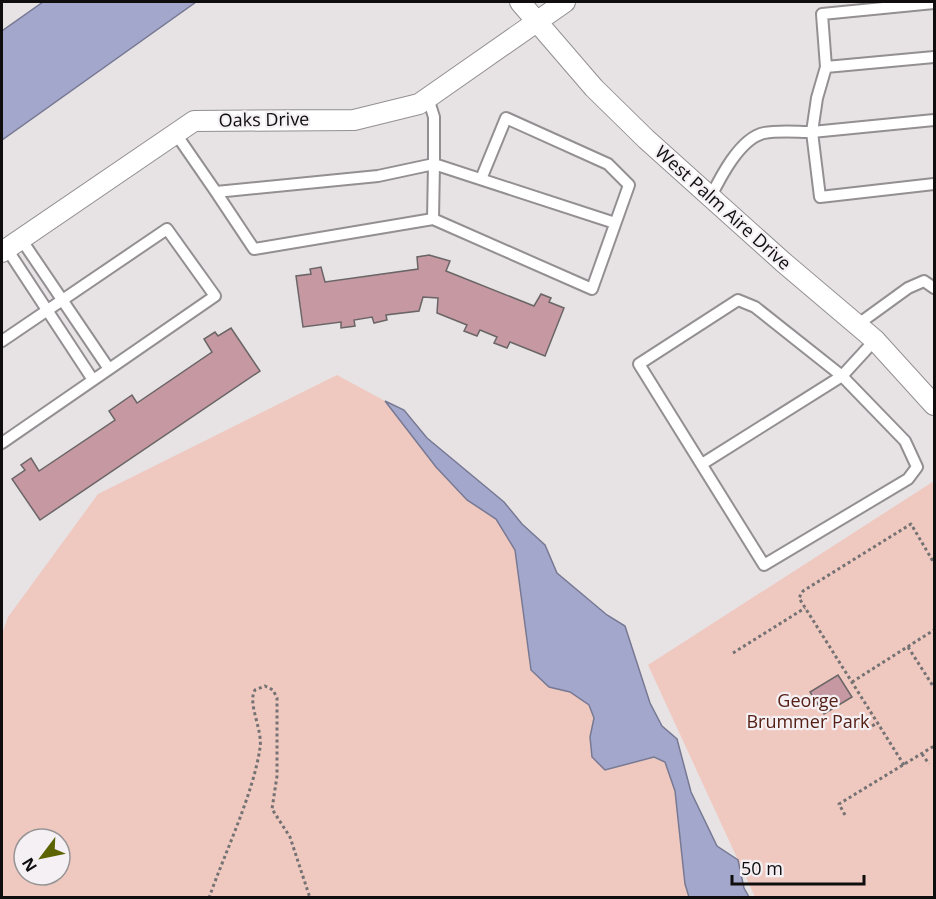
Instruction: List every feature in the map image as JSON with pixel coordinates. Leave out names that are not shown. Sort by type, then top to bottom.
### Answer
[{"type":"street","name":"West Palm Aire Drive","points":[[520,2],[538,19],[594,88],[710,198],[875,340],[934,405]]},
{"type":"street","name":"Oaks Drive","points":[[10,246],[194,121],[354,120],[420,104],[565,2]]},
{"type":"lane","points":[[934,3],[822,14],[826,68],[817,98],[812,132],[820,197],[934,184]]},
{"type":"lane","points":[[826,68],[934,57]]},
{"type":"lane","points":[[428,98],[434,117],[433,219]]},
{"type":"lane","points":[[176,134],[254,249],[433,219],[592,289],[629,185],[608,164],[506,118],[481,179]]},
{"type":"lane","points":[[710,198],[724,171],[742,148],[762,134],[812,132],[934,120]]},
{"type":"lane","points":[[216,192],[378,176],[434,164],[615,223]]},
{"type":"lane","points":[[2,341],[167,229],[215,296],[2,443]]},
{"type":"lane","points":[[10,246],[62,299],[109,369]]},
{"type":"lane","points":[[10,246],[93,380]]},
{"type":"lane","points":[[857,325],[908,288],[924,281],[934,288]]},
{"type":"lane","points":[[738,300],[755,307],[843,376],[905,441],[917,467],[908,479],[764,565],[639,364],[738,300]]},
{"type":"lane","points":[[702,464],[843,376],[875,340]]},
{"type":"path","points":[[904,765],[799,598],[803,591],[911,524],[934,563]]},
{"type":"path","points":[[733,653],[805,608]]},
{"type":"path","points":[[852,682],[934,630]]},
{"type":"path","points":[[908,646],[933,686]]},
{"type":"path","points":[[208,897],[257,759],[261,732],[252,697],[255,690],[265,686],[273,690],[277,698],[278,776],[272,809],[290,837],[310,897]]},
{"type":"path","points":[[867,729],[877,723]]},
{"type":"path","points":[[845,815],[838,804],[934,746]]},
{"type":"path","points":[[922,754],[929,764]]},
{"type":"green space","points":[[337,375],[385,401],[436,467],[467,500],[496,519],[515,550],[531,670],[549,687],[570,692],[589,705],[594,718],[590,737],[665,762],[675,791],[685,884],[689,897],[2,898],[2,634],[8,617],[98,494]]},
{"type":"green space","name":"George Brummer Park","points":[[934,481],[934,894],[929,898],[755,897],[648,665]]},
{"type":"water","points":[[43,2],[196,2],[2,140],[2,31]]},
{"type":"water","points":[[385,401],[404,410],[427,438],[504,502],[522,524],[545,545],[557,573],[607,615],[625,626],[650,703],[662,726],[677,739],[691,792],[717,846],[738,860],[744,888],[749,897],[689,897],[685,884],[675,791],[665,762],[654,757],[605,770],[592,757],[590,737],[594,718],[589,705],[570,692],[549,687],[531,670],[515,550],[496,519],[467,500],[436,467]]},
{"type":"building","points":[[429,255],[450,261],[446,271],[534,306],[541,294],[551,298],[549,302],[564,308],[545,356],[510,342],[507,348],[494,343],[497,337],[480,330],[477,336],[464,331],[467,325],[437,313],[438,298],[423,297],[419,311],[386,315],[387,320],[374,323],[372,317],[354,320],[355,326],[341,328],[341,322],[303,327],[296,276],[311,274],[310,269],[321,267],[325,282],[418,269],[417,257]]},
{"type":"building","points":[[231,328],[260,371],[40,520],[12,479],[25,470],[21,465],[31,458],[39,471],[115,420],[109,411],[132,395],[137,403],[212,352],[204,339],[215,332],[218,336]]},
{"type":"building","points":[[838,675],[852,697],[824,714],[810,692]]}]
